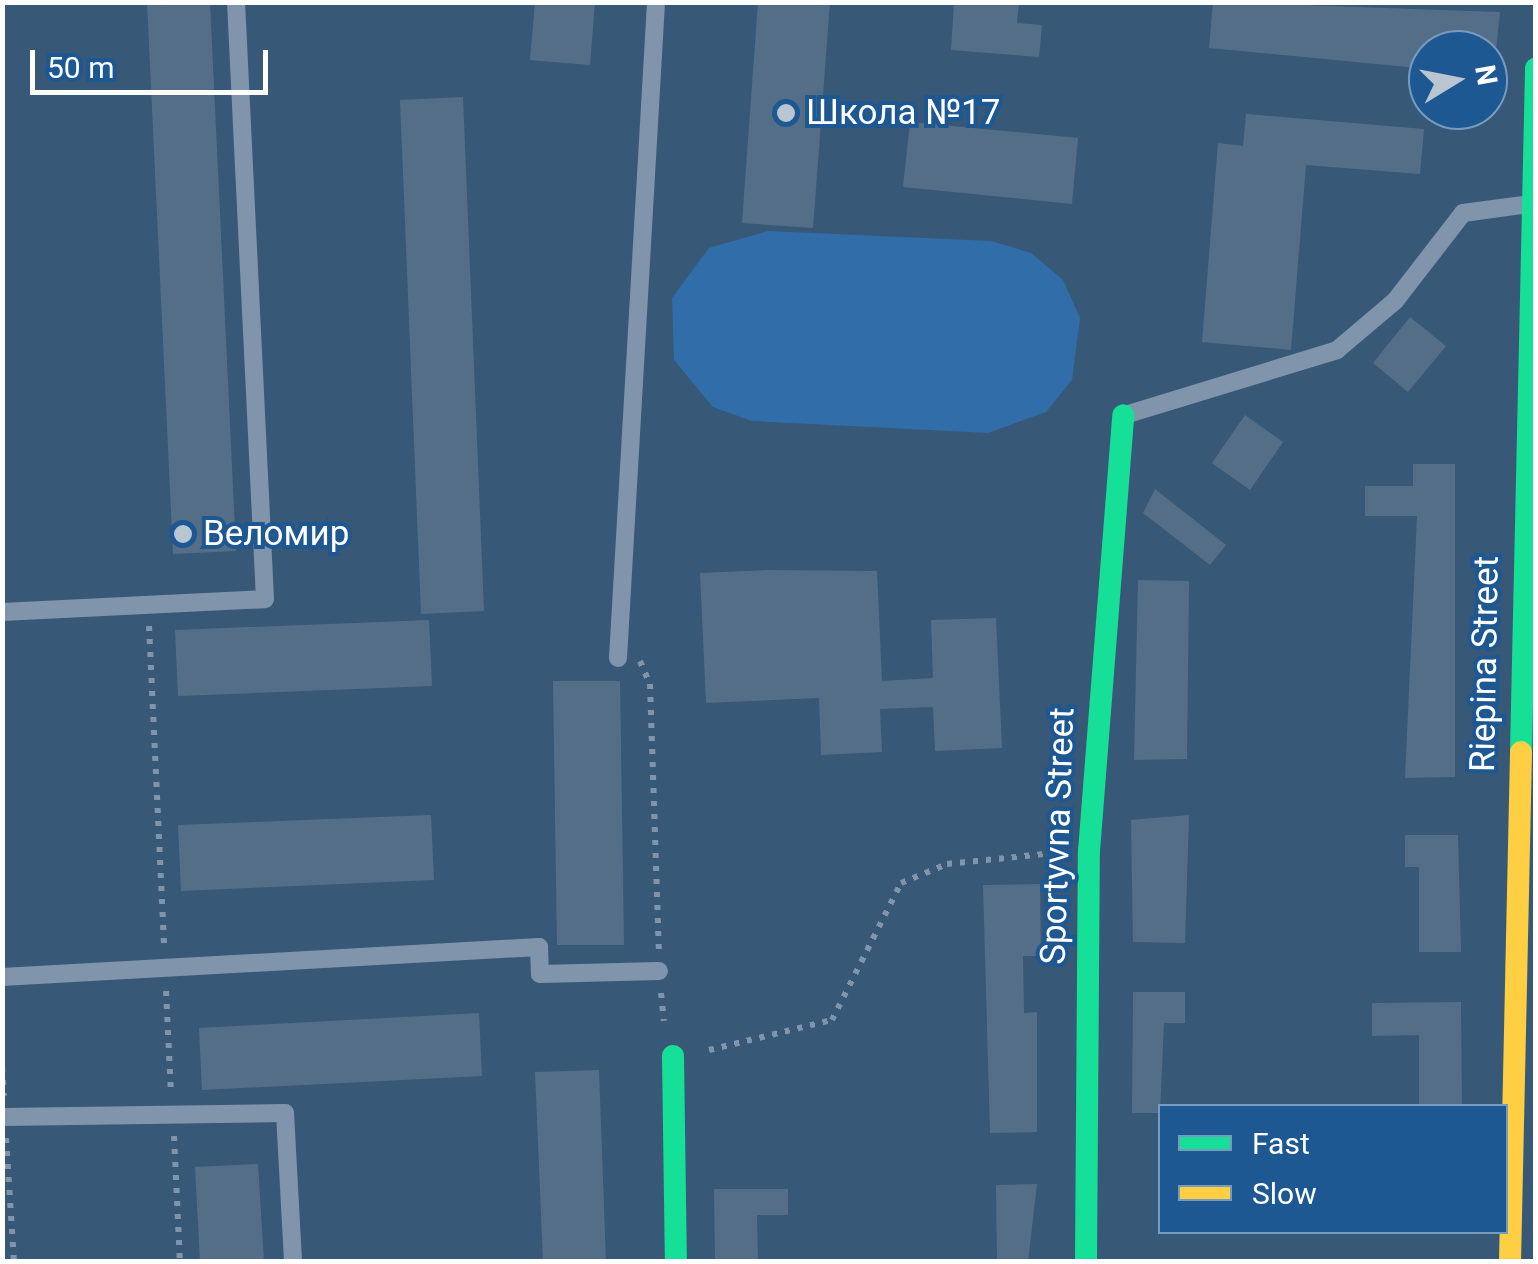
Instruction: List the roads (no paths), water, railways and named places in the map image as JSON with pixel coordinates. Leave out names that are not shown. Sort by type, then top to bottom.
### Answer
[{"type":"street","name":"Riepina Street","points":[[1510,1262],[1531,324],[1530,204],[1536,68]]},
{"type":"street","name":"Sportyvna Street","points":[[1086,1262],[1089,851],[1124,415]]},
{"type":"street","points":[[673,1056],[676,1262]]},
{"type":"lane","points":[[2,612],[265,599],[236,2]]},
{"type":"lane","points":[[618,658],[656,2]]},
{"type":"lane","points":[[1124,415],[1338,350],[1395,302],[1463,212],[1530,204]]},
{"type":"lane","points":[[2,976],[165,972],[539,947],[540,974],[659,971]]},
{"type":"lane","points":[[4,1117],[285,1113],[294,1262]]},
{"type":"place","name":"Школа №17","points":[[786,113]]},
{"type":"place","name":"Веломир","points":[[183,534]]}]
